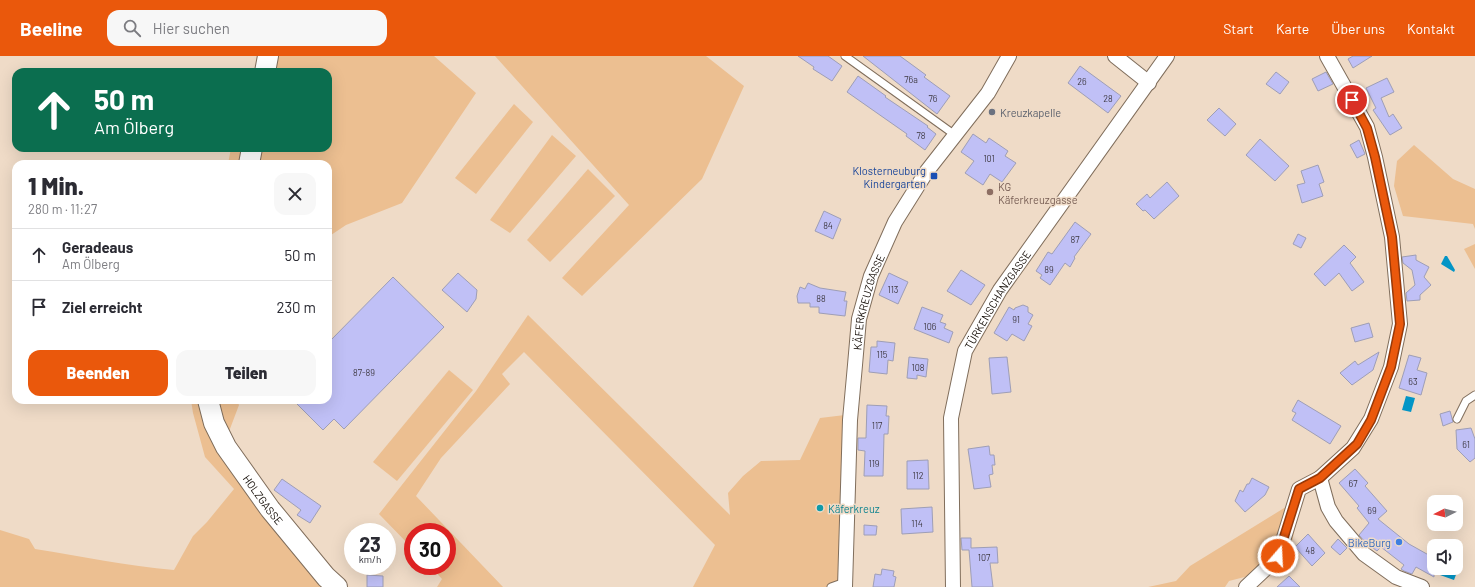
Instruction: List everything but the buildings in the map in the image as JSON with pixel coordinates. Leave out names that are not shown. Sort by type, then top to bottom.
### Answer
[{"type":"street","points":[[266,68],[268,56]]},
{"type":"street","name":"KÄFERKREUZGASSE","points":[[845,584],[850,420],[859,319],[871,276],[895,222],[927,171],[988,93],[1009,56]]},
{"type":"street","points":[[1115,56],[1149,83]]},
{"type":"street","name":"TÜRKENSCHANZGASSE","points":[[953,587],[951,418],[965,351],[1000,290],[1167,56]]},
{"type":"street","points":[[1246,587],[1278,556],[1299,489],[1320,478],[1353,448],[1371,420],[1391,367],[1400,324],[1392,237],[1373,149],[1367,128],[1327,56]]},
{"type":"street","name":"HOLZGASSE","points":[[209,404],[214,423],[226,447],[270,509],[326,577],[337,587]]},
{"type":"street","points":[[1320,478],[1328,507],[1336,521],[1364,554],[1396,577],[1422,587]]},
{"type":"lane","points":[[845,56],[955,135]]},
{"type":"lane","points":[[1457,419],[1466,401],[1475,395]]},
{"type":"lane","points":[[831,587],[845,584]]},
{"type":"shaded area","points":[[276,56],[434,56],[476,93],[402,203],[346,225],[332,234],[332,160],[229,160],[230,152],[332,152],[332,68],[270,68]]},
{"type":"shaded area","points":[[495,56],[706,56],[744,86],[702,179],[582,296],[562,278],[629,205]]},
{"type":"shaded area","points":[[514,104],[533,122],[476,194],[455,178]]},
{"type":"shaded area","points":[[552,135],[576,156],[510,233],[490,220]]},
{"type":"shaded area","points":[[1414,145],[1453,179],[1475,189],[1475,229],[1473,224],[1403,216],[1394,186],[1397,161]]},
{"type":"shaded area","points":[[588,169],[615,196],[550,262],[527,240]]},
{"type":"shaded area","points":[[1475,244],[1475,269],[1464,249]]},
{"type":"shaded area","points":[[528,315],[730,515],[728,493],[743,476],[761,461],[800,460],[820,418],[845,415],[839,587],[693,587],[715,545],[524,352],[502,374],[510,384],[441,458],[416,496],[442,523],[404,523],[404,540],[396,532],[396,523],[388,523],[379,514],[476,391]]},
{"type":"shaded area","points":[[449,370],[473,390],[397,481],[373,462]]},
{"type":"shaded area","points":[[192,404],[238,404],[222,450],[323,587],[0,587],[0,530],[29,539],[35,549],[174,570],[193,536],[207,522],[234,489],[205,457]]},
{"type":"shaded area","points":[[1302,497],[1292,542],[1260,573],[1229,581],[1225,587],[1148,587],[1176,581],[1190,566]]},
{"type":"shaded area","points":[[456,538],[503,587],[437,587],[442,579],[438,575],[456,575]]},
{"type":"water","points":[[1445,256],[1447,256],[1455,270],[1454,272],[1441,264]]},
{"type":"water","points":[[1406,396],[1415,398],[1411,412],[1402,410]]},
{"type":"water","points":[[1440,575],[1456,575],[1454,580]]},
{"type":"place","name":"Kreuzkapelle","points":[[992,112]]},
{"type":"place","name":"Klosterneuburg Kindergarten","points":[[934,176]]},
{"type":"place","name":"KG Käferkreuzgasse","points":[[990,192]]},
{"type":"place","name":"Käferkreuz","points":[[820,508]]},
{"type":"place","name":"BikeBurg","points":[[1399,542]]},
{"type":"route","points":[[1278,556],[1299,489],[1320,478],[1353,448],[1357,444],[1371,420],[1391,367],[1400,324],[1392,237],[1375,157],[1367,128],[1352,100]]}]
